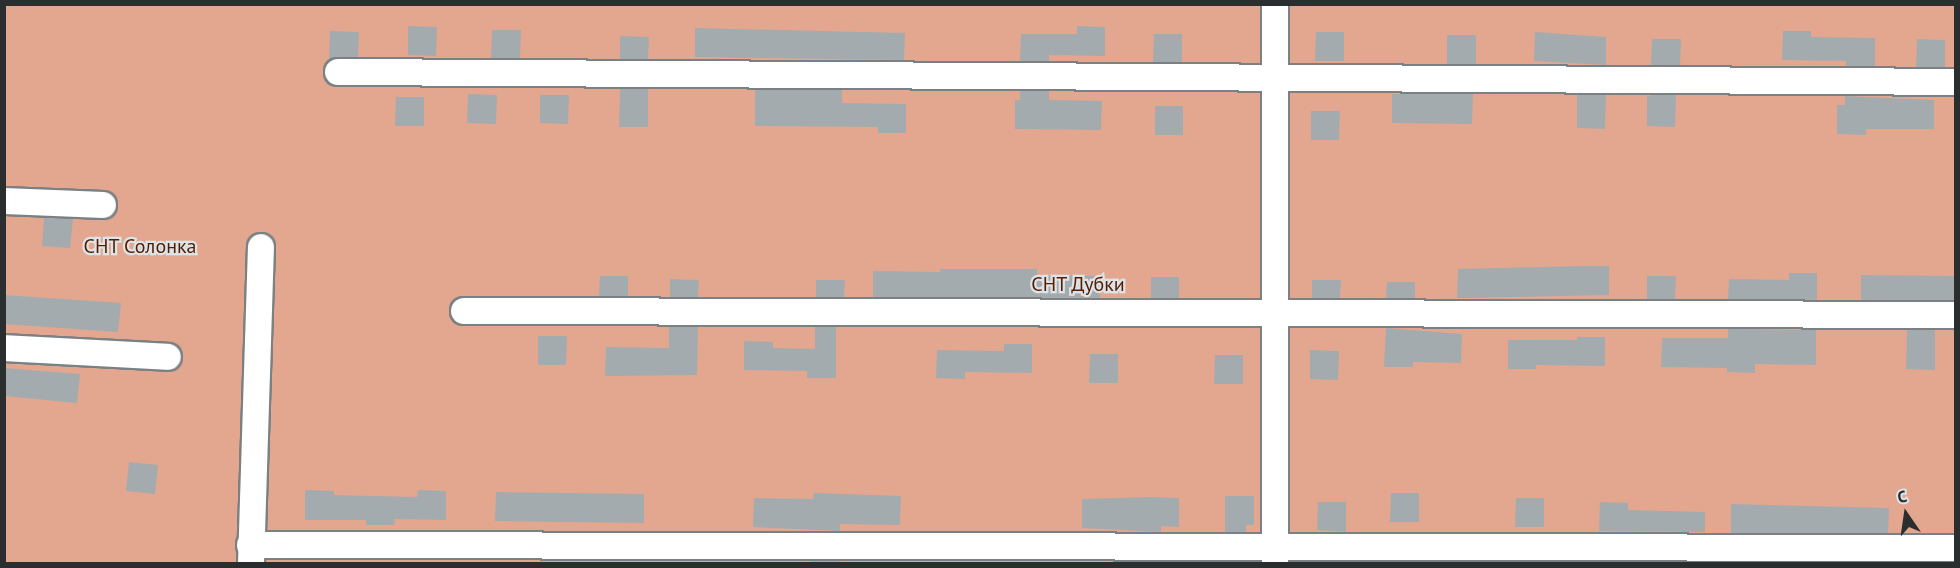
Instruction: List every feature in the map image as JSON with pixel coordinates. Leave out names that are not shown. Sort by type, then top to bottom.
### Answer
[{"type":"street","points":[[1275,4],[1275,555]]},
{"type":"street","points":[[338,72],[1956,82]]},
{"type":"street","points":[[4,201],[103,205]]},
{"type":"street","points":[[261,247],[250,554],[1275,555],[1956,548]]},
{"type":"street","points":[[464,311],[1956,315]]},
{"type":"street","points":[[4,348],[168,357]]},
{"type":"green space","name":"СНТ Дубки","points":[[4,5],[1955,5],[1955,563],[5,563]]},
{"type":"building","points":[[408,26],[437,27],[436,56],[408,55]]},
{"type":"building","points":[[1077,26],[1105,27],[1105,56],[1049,55],[1049,61],[1020,61],[1021,34],[1077,34]]},
{"type":"building","points":[[695,28],[905,33],[904,60],[695,57]]},
{"type":"building","points":[[492,30],[521,30],[520,58],[491,58]]},
{"type":"building","points":[[330,31],[359,32],[358,57],[329,60]]},
{"type":"building","points":[[1783,31],[1811,31],[1811,37],[1875,38],[1875,66],[1846,66],[1846,61],[1782,60]]},
{"type":"building","points":[[1316,32],[1344,32],[1344,61],[1315,61]]},
{"type":"building","points":[[1535,32],[1606,37],[1606,65],[1534,61]]},
{"type":"building","points":[[1154,34],[1182,34],[1182,62],[1153,62]]},
{"type":"building","points":[[1447,35],[1476,35],[1476,64],[1447,64]]},
{"type":"building","points":[[620,36],[649,37],[648,59],[620,59]]},
{"type":"building","points":[[1652,39],[1681,39],[1680,65],[1651,65]]},
{"type":"building","points":[[1917,39],[1945,40],[1945,67],[1916,67]]},
{"type":"building","points":[[620,89],[648,89],[648,127],[619,127]]},
{"type":"building","points":[[755,90],[842,90],[842,103],[906,104],[906,133],[878,133],[878,127],[755,126]]},
{"type":"building","points":[[1020,91],[1049,91],[1049,100],[1102,101],[1101,130],[1015,129],[1015,100],[1020,100]]},
{"type":"building","points":[[468,94],[497,95],[496,124],[467,123]]},
{"type":"building","points":[[1392,94],[1473,94],[1472,124],[1392,123]]},
{"type":"building","points":[[540,95],[569,95],[568,124],[540,123]]},
{"type":"building","points":[[1577,95],[1606,95],[1605,129],[1577,128]]},
{"type":"building","points":[[1676,95],[1675,127],[1647,126],[1647,97]]},
{"type":"building","points":[[1845,96],[1934,100],[1934,129],[1866,129],[1866,135],[1837,134],[1837,105],[1845,105]]},
{"type":"building","points":[[396,97],[424,97],[424,126],[395,126]]},
{"type":"building","points":[[1155,106],[1183,106],[1183,135],[1155,135]]},
{"type":"building","points":[[1311,111],[1340,111],[1339,140],[1311,140]]},
{"type":"building","points":[[44,218],[73,219],[70,248],[42,246]]},
{"type":"building","points":[[1609,266],[1609,295],[1457,298],[1458,269]]},
{"type":"building","points":[[940,269],[1037,269],[1037,275],[1100,276],[1100,298],[873,297],[873,271],[940,272]]},
{"type":"building","points":[[1789,273],[1817,273],[1817,300],[1728,299],[1729,279],[1789,280]]},
{"type":"building","points":[[1861,275],[1956,276],[1956,300],[1861,300]]},
{"type":"building","points":[[600,276],[628,276],[628,296],[599,296]]},
{"type":"building","points":[[1647,276],[1676,276],[1675,299],[1647,299]]},
{"type":"building","points":[[1151,277],[1179,277],[1179,298],[1151,298]]},
{"type":"building","points":[[670,279],[699,280],[698,297],[670,297]]},
{"type":"building","points":[[816,280],[845,280],[844,297],[816,297]]},
{"type":"building","points":[[1312,280],[1341,280],[1340,298],[1312,298]]},
{"type":"building","points":[[1387,282],[1415,282],[1415,299],[1386,298]]},
{"type":"building","points":[[4,295],[121,303],[118,332],[4,324]]},
{"type":"building","points":[[669,327],[698,327],[697,375],[605,376],[606,347],[669,348]]},
{"type":"building","points":[[815,327],[836,327],[836,378],[807,378],[807,371],[744,370],[744,341],[773,342],[773,348],[815,349]]},
{"type":"building","points":[[1386,328],[1462,334],[1461,363],[1413,362],[1413,367],[1384,367]]},
{"type":"building","points":[[1728,329],[1816,330],[1816,365],[1755,364],[1755,373],[1727,372],[1727,368],[1661,367],[1662,338],[1728,338]]},
{"type":"building","points":[[1907,330],[1935,330],[1935,370],[1906,369]]},
{"type":"building","points":[[538,336],[567,336],[566,365],[538,365]]},
{"type":"building","points":[[1577,337],[1605,337],[1605,366],[1536,365],[1536,369],[1508,369],[1508,340],[1577,340]]},
{"type":"building","points":[[1004,344],[1032,344],[1032,373],[965,372],[965,379],[936,378],[937,350],[1004,351]]},
{"type":"building","points":[[1310,350],[1339,351],[1338,380],[1310,379]]},
{"type":"building","points":[[1090,354],[1118,354],[1118,383],[1089,383]]},
{"type":"building","points":[[1215,355],[1243,355],[1243,384],[1214,384]]},
{"type":"building","points":[[4,368],[80,374],[77,403],[4,396]]},
{"type":"building","points":[[129,462],[158,465],[155,494],[126,491]]},
{"type":"building","points":[[305,490],[334,491],[334,495],[417,497],[418,490],[446,491],[446,520],[395,519],[394,525],[366,525],[366,520],[305,520]]},
{"type":"building","points":[[496,492],[644,494],[644,523],[495,521]]},
{"type":"building","points":[[814,493],[901,496],[900,525],[840,524],[840,531],[753,527],[754,498],[813,499]]},
{"type":"building","points":[[1391,493],[1419,493],[1419,522],[1390,522]]},
{"type":"building","points":[[1225,496],[1254,496],[1254,525],[1246,525],[1246,532],[1225,532]]},
{"type":"building","points":[[1179,498],[1179,527],[1161,526],[1161,532],[1082,528],[1082,499]]},
{"type":"building","points":[[1516,498],[1544,498],[1544,527],[1515,527]]},
{"type":"building","points":[[1318,502],[1346,502],[1346,532],[1317,530]]},
{"type":"building","points":[[1600,502],[1628,503],[1628,510],[1705,512],[1705,532],[1599,531]]},
{"type":"building","points":[[1731,504],[1889,508],[1888,533],[1731,533]]},
{"type":"building","points":[[811,561],[840,561],[840,564],[811,564]]},
{"type":"park label","name":"СНТ Солонка","points":[[140,246]]}]
